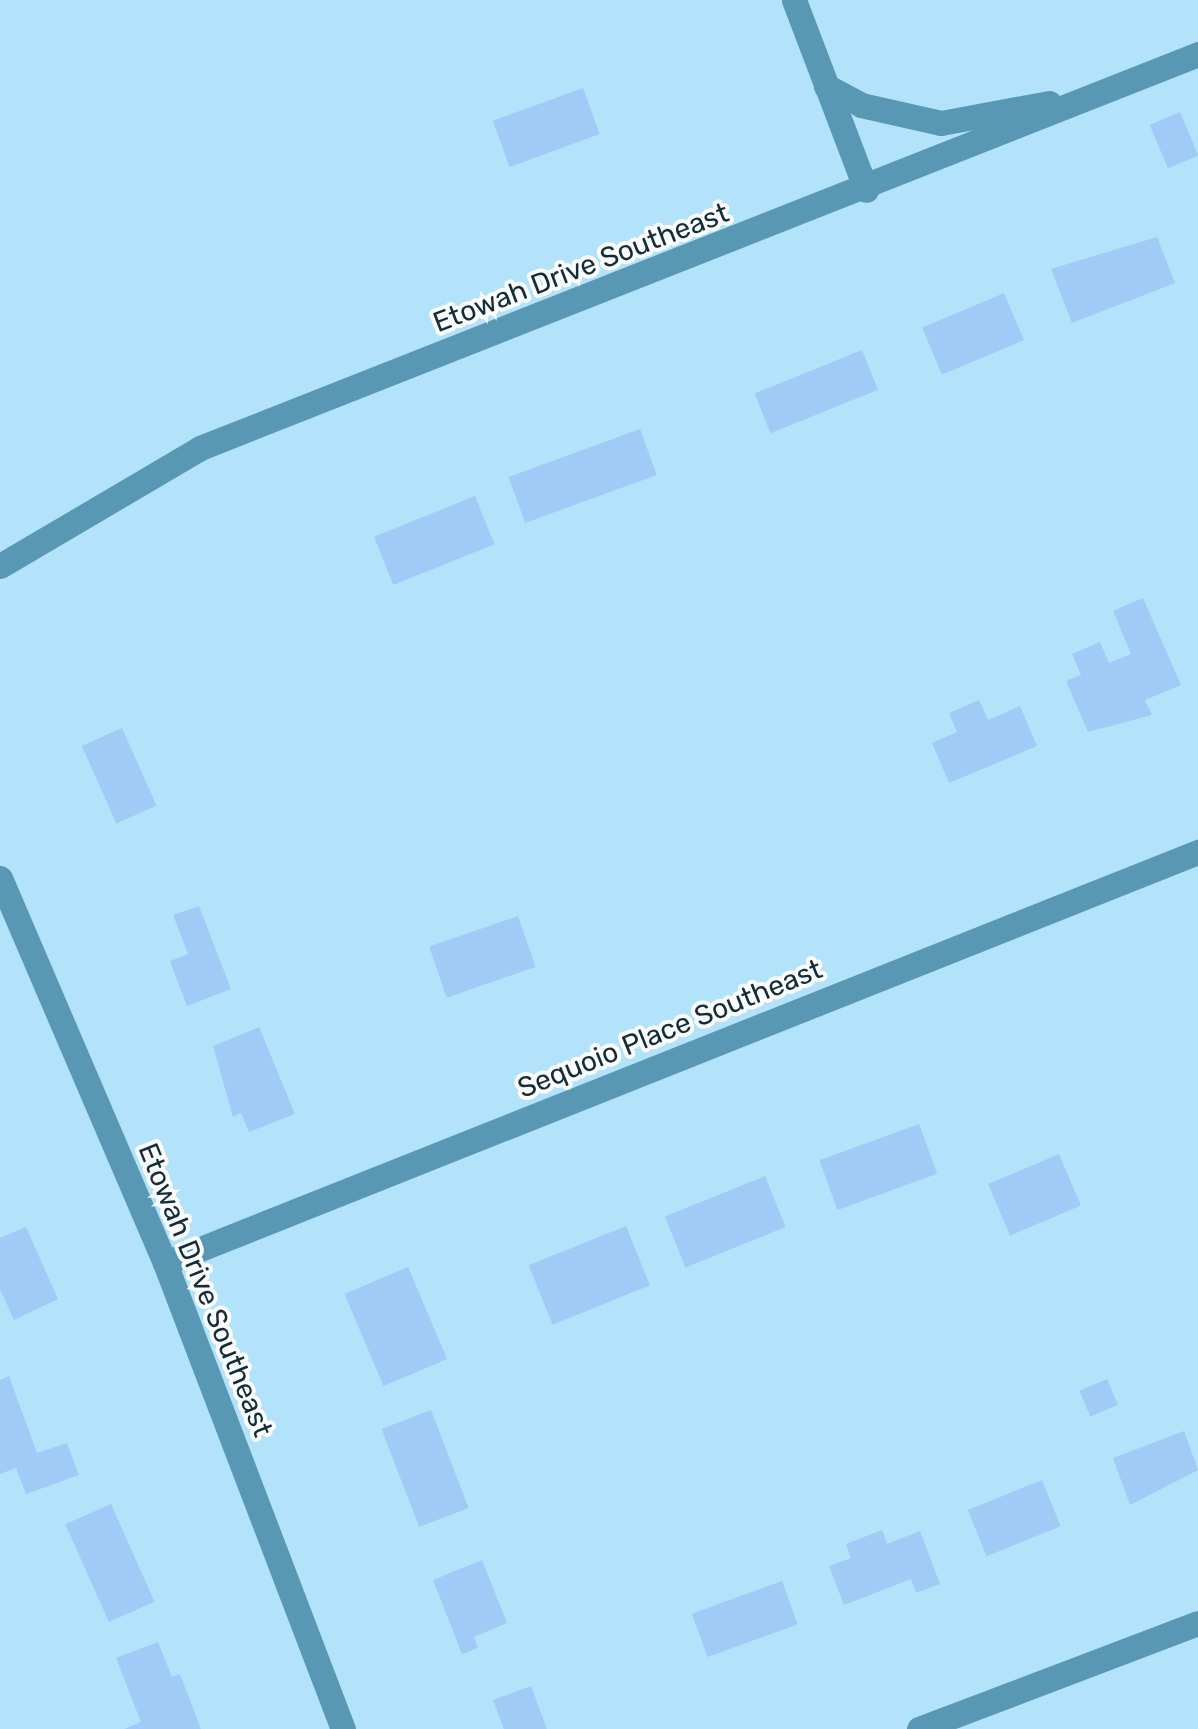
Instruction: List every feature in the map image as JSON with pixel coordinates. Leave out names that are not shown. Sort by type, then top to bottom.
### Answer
[{"type":"street","points":[[794,0],[866,190]]},
{"type":"street","name":"Etowah Drive Southeast","points":[[0,566],[200,448],[866,190],[1198,54]]},
{"type":"street","points":[[826,86],[861,105],[941,124],[1103,92]]},
{"type":"street","name":"Sequoio Place Southeast","points":[[165,1262],[1198,852]]},
{"type":"street","name":"Etowah Drive Southeast","points":[[0,878],[165,1262],[343,1729]]},
{"type":"street","points":[[919,1729],[1198,1623]]},
{"type":"building","points":[[583,88],[600,134],[510,167],[493,121]]},
{"type":"building","points":[[1180,112],[1198,155],[1168,168],[1150,125]]},
{"type":"building","points":[[1157,237],[1175,283],[1072,323],[1051,269]]},
{"type":"building","points":[[1004,293],[1024,340],[942,375],[922,328]]},
{"type":"building","points":[[862,350],[878,390],[771,433],[754,393]]},
{"type":"building","points":[[640,429],[657,475],[525,523],[508,477]]},
{"type":"building","points":[[475,496],[494,544],[393,585],[374,537]]},
{"type":"building","points":[[1143,598],[1181,685],[1145,700],[1152,715],[1088,732],[1066,681],[1081,675],[1072,654],[1100,642],[1109,663],[1131,654],[1113,611]]},
{"type":"building","points":[[979,700],[988,720],[1020,706],[1037,746],[949,783],[932,743],[957,732],[949,713]]},
{"type":"building","points":[[122,728],[157,806],[116,824],[82,746]]},
{"type":"building","points":[[199,906],[231,989],[187,1006],[170,961],[188,954],[173,915]]},
{"type":"building","points":[[518,916],[536,967],[447,998],[429,947]]},
{"type":"building","points":[[259,1027],[295,1114],[249,1132],[241,1113],[233,1117],[213,1046]]},
{"type":"building","points":[[919,1124],[937,1174],[838,1210],[819,1160]]},
{"type":"building","points":[[1059,1154],[1081,1206],[1010,1236],[988,1184]]},
{"type":"building","points":[[765,1176],[786,1227],[685,1267],[665,1216]]},
{"type":"building","points":[[626,1226],[650,1285],[553,1325],[529,1265]]},
{"type":"building","points":[[26,1227],[58,1299],[14,1320],[0,1289],[0,1238]]},
{"type":"building","points":[[408,1267],[447,1359],[384,1386],[344,1294]]},
{"type":"building","points":[[9,1376],[37,1453],[67,1443],[79,1475],[26,1494],[16,1468],[0,1474],[0,1380]]},
{"type":"building","points":[[1107,1379],[1118,1405],[1090,1416],[1079,1391]]},
{"type":"building","points":[[431,1410],[469,1508],[419,1527],[382,1429]]},
{"type":"building","points":[[1184,1431],[1198,1470],[1130,1505],[1113,1458]]},
{"type":"building","points":[[1042,1480],[1061,1526],[987,1556],[968,1510]]},
{"type":"building","points":[[111,1504],[155,1602],[109,1622],[65,1524]]},
{"type":"building","points":[[882,1530],[887,1544],[920,1531],[940,1584],[916,1593],[911,1579],[844,1605],[829,1566],[851,1558],[846,1544]]},
{"type":"building","points":[[482,1560],[507,1623],[474,1637],[478,1648],[462,1654],[433,1580]]},
{"type":"building","points":[[782,1581],[798,1624],[708,1657],[692,1614]]},
{"type":"building","points":[[158,1642],[172,1677],[180,1674],[201,1729],[124,1729],[141,1722],[116,1658]]},
{"type":"building","points":[[531,1686],[547,1729],[504,1729],[493,1700]]}]
